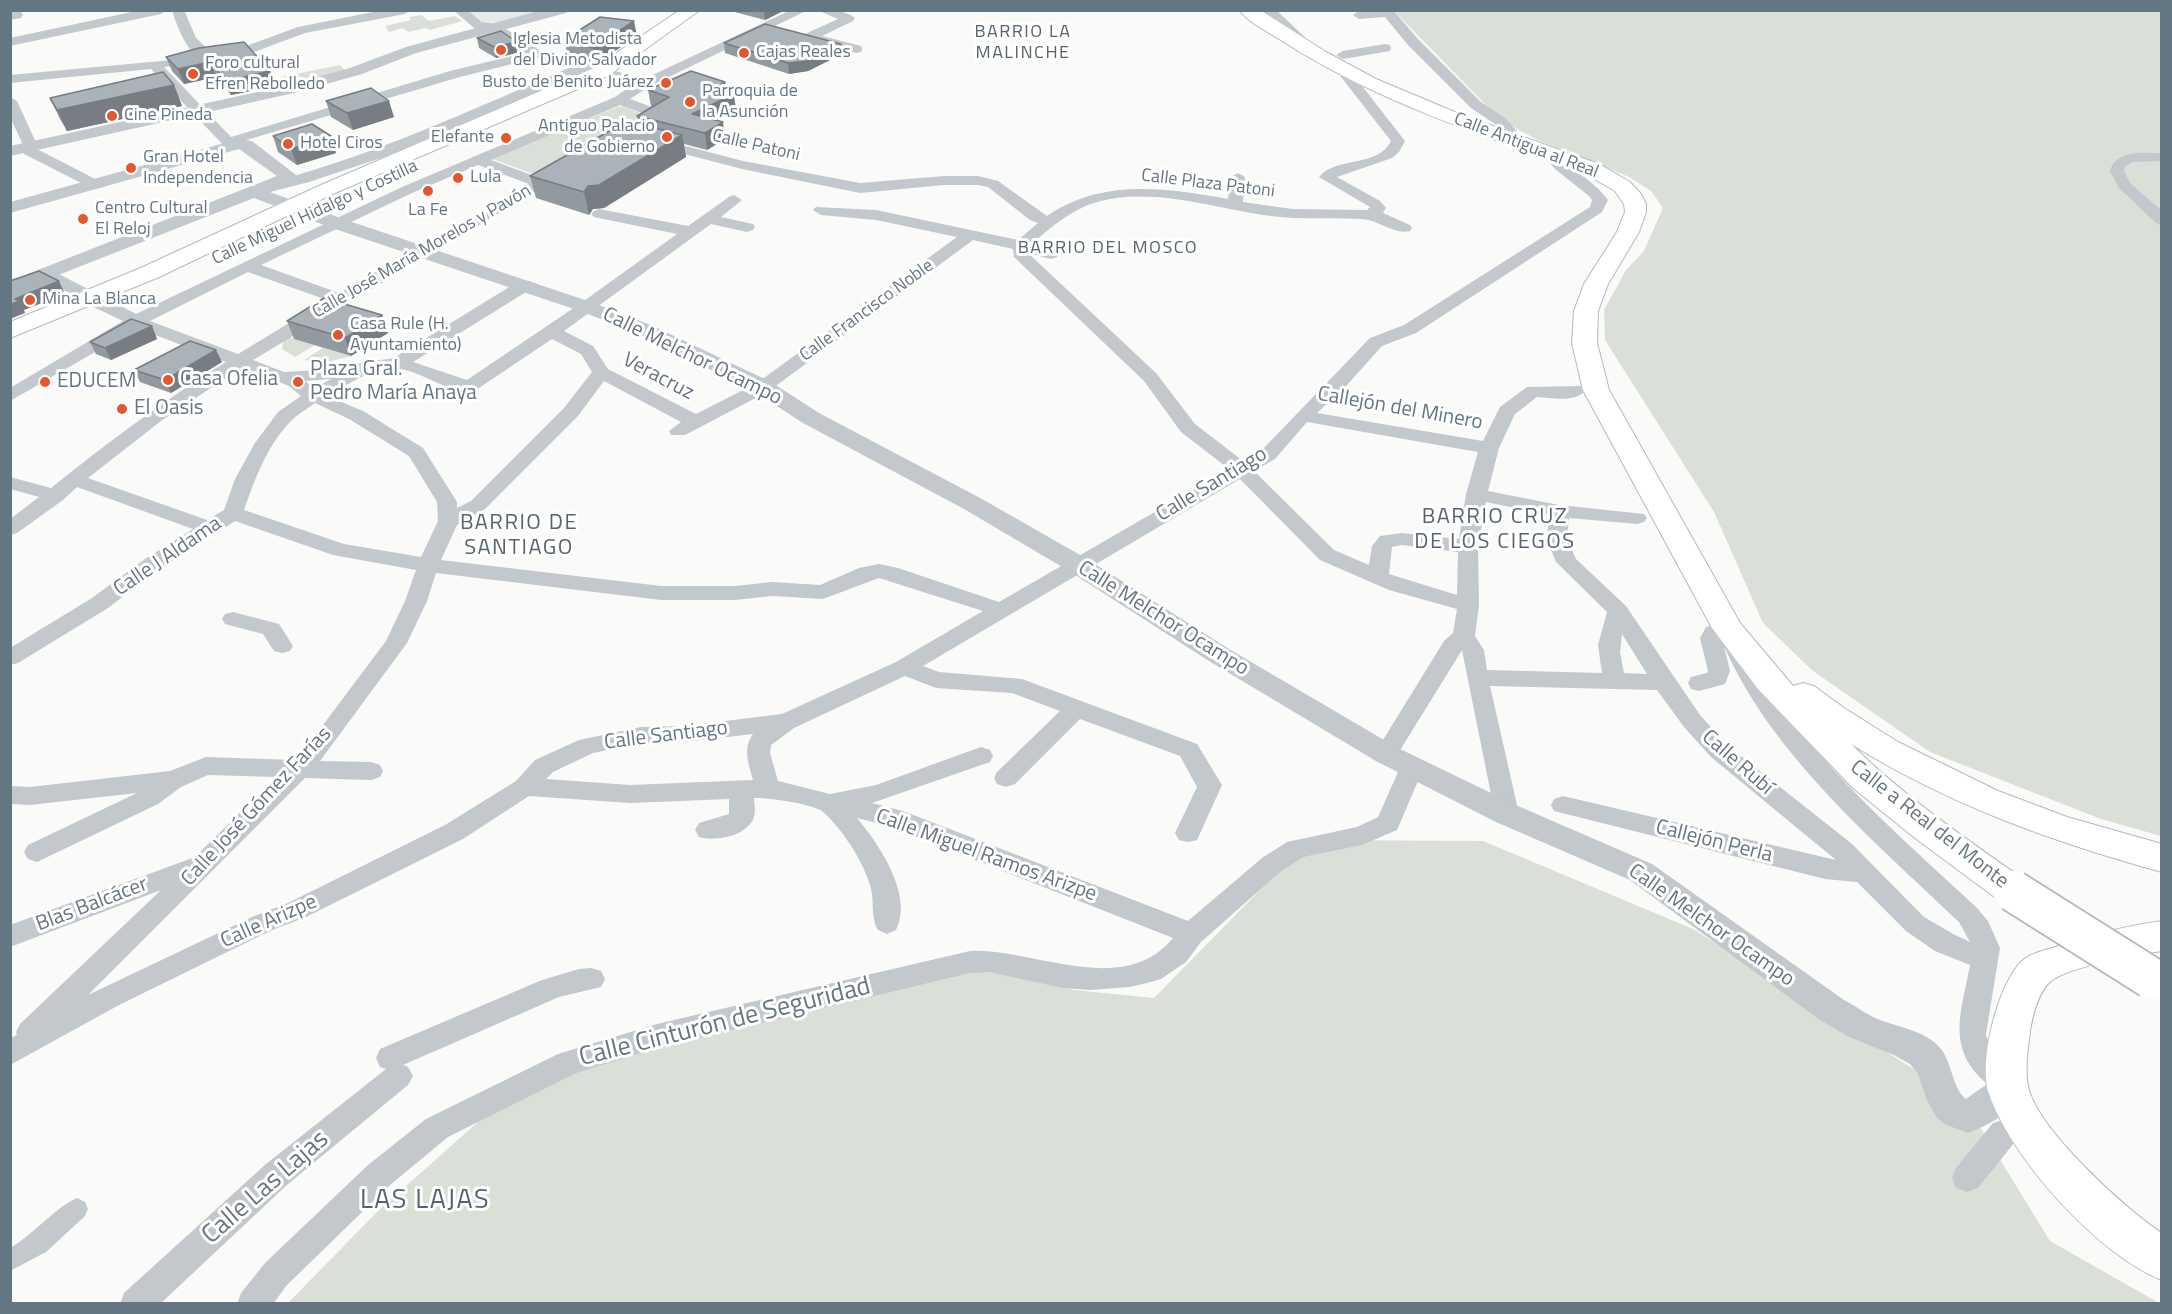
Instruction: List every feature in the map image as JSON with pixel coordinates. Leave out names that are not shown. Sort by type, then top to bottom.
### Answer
[{"type":"main road","points":[[10,331],[151,272],[592,69],[692,10]]},
{"type":"main road","name":"Calle Antigua al Real","points":[[1247,10],[1310,51],[1345,63],[1441,113],[1592,170],[1624,189],[1635,205],[1636,214],[1632,225],[1606,264],[1595,286],[1588,308],[1584,328],[1590,367],[1596,390],[1727,628]]},
{"type":"main road","points":[[1727,628],[1808,698],[1861,735],[1905,761],[2015,813],[2092,840],[2162,858]]},
{"type":"main road","name":"Calle a Real del Monte","points":[[1727,628],[1769,681],[1865,779],[1927,829],[2013,891],[2156,981]]},
{"type":"main road","points":[[2162,936],[2090,949],[2037,970],[2018,1001],[2009,1032],[2008,1088],[2026,1126],[2064,1174],[2096,1208],[2143,1248],[2162,1258]]},
{"type":"street","points":[[10,42],[161,10]]},
{"type":"street","points":[[178,10],[202,55],[209,58]]},
{"type":"street","points":[[10,79],[209,58],[241,52],[302,30],[405,10]]},
{"type":"street","points":[[459,10],[478,25],[494,27],[536,54],[645,83]]},
{"type":"street","points":[[10,152],[288,90],[357,71],[411,50],[561,10]]},
{"type":"street","name":"Calle Miguel Hidalgo y Costilla","points":[[10,396],[136,321],[247,266],[336,223],[620,100],[645,83],[802,10]]},
{"type":"street","points":[[800,35],[849,18],[824,10]]},
{"type":"street","points":[[1268,10],[1310,51]]},
{"type":"street","points":[[1359,15],[1387,12],[1413,42],[1454,80],[1476,105],[1500,121],[1520,143]]},
{"type":"street","points":[[769,27],[856,48]]},
{"type":"street","points":[[1370,215],[1378,208],[1375,204],[1326,177],[1389,155],[1397,148],[1398,141],[1348,77],[1345,63],[1385,48]]},
{"type":"street","points":[[232,146],[238,138],[456,74],[536,54]]},
{"type":"street","points":[[154,64],[232,146]]},
{"type":"street","points":[[258,190],[310,179],[592,69]]},
{"type":"street","points":[[620,100],[658,114],[642,124]]},
{"type":"street","points":[[12,109],[31,147],[29,151],[96,185]]},
{"type":"street","name":"Calle Patoni","points":[[645,140],[742,165],[844,185],[879,188],[970,180],[993,184],[1036,217],[1047,221]]},
{"type":"street","points":[[10,208],[232,146],[246,145],[287,176],[284,180],[10,288]]},
{"type":"street","name":"Calle Santiago","points":[[768,788],[758,753],[760,741],[786,722],[904,667],[1268,455],[1376,342],[1410,329],[1597,209],[1600,200],[1594,189],[1554,162],[1548,153]]},
{"type":"street","points":[[2162,157],[2130,158],[2119,164],[2117,171],[2124,185],[2162,220]]},
{"type":"street","points":[[478,160],[540,183]]},
{"type":"street","name":"Calle José María Morelos y Pavón","points":[[10,529],[56,496],[72,479],[175,403],[341,299],[505,201],[567,168]]},
{"type":"street","points":[[1235,207],[1238,180]]},
{"type":"street","points":[[844,185],[821,210],[876,215],[1051,254]]},
{"type":"street","name":"Calle Melchor Ocampo","points":[[258,190],[292,207],[336,223],[525,285],[644,329],[763,387],[811,418],[973,504],[1078,565],[1218,655],[1386,754],[1507,814],[1641,872],[1832,1010],[1860,1026],[1912,1047],[1927,1057],[1934,1069],[1940,1094],[1948,1107],[1959,1114],[1968,1117],[2008,1088]]},
{"type":"street","name":"Calle Plaza Patoni","points":[[1021,246],[1047,221],[1092,198],[1114,194],[1133,193],[1210,200],[1235,207],[1292,214],[1370,215]]},
{"type":"street","points":[[399,363],[461,385],[470,386],[587,307],[734,201]]},
{"type":"street","points":[[599,213],[692,232]]},
{"type":"street","points":[[1370,215],[1404,228]]},
{"type":"street","points":[[708,219],[747,227]]},
{"type":"street","name":"Calle Francisco Noble","points":[[686,426],[763,387],[970,235]]},
{"type":"street","points":[[1021,246],[1020,254],[1150,377],[1188,429],[1241,469],[1327,555],[1397,585],[1468,605]]},
{"type":"street","points":[[247,266],[341,299]]},
{"type":"street","points":[[47,274],[136,321],[295,382],[312,396],[356,415],[416,452],[447,502],[448,521],[478,505],[571,412],[601,372],[595,358],[581,344],[551,332]]},
{"type":"street","points":[[281,377],[319,375],[399,363],[525,285]]},
{"type":"street","name":"Calle J Aldama","points":[[10,658],[100,603],[152,564],[233,513],[245,479],[265,443],[285,416],[312,396],[366,367]]},
{"type":"street","name":"Veracruz","points":[[601,372],[686,426]]},
{"type":"street","points":[[1507,814],[1473,650],[1464,636],[1468,605],[1467,547],[1476,494],[1489,448],[1507,411],[1527,395],[1542,390],[1557,393],[1577,390]]},
{"type":"street","name":"Callejón del Minero","points":[[1303,416],[1489,448]]},
{"type":"street","points":[[72,479],[210,528]]},
{"type":"street","points":[[10,483],[56,496]]},
{"type":"street","points":[[1476,494],[1559,512],[1637,518]]},
{"type":"street","name":"Calle Rubí","points":[[1559,512],[1557,540],[1567,562],[1618,610],[1664,682],[1692,721],[1719,751],[1843,851],[1915,924],[1945,943],[1984,959]]},
{"type":"street","points":[[233,513],[340,549],[428,565],[609,588],[662,592],[735,592],[772,589],[823,592],[866,573],[879,571],[1001,610]]},
{"type":"street","name":"Calle José Gómez Farías","points":[[10,1052],[207,862],[298,769],[331,731],[396,643],[416,601],[428,565],[448,521]]},
{"type":"street","points":[[1378,577],[1382,546],[1387,540],[1402,539],[1467,547]]},
{"type":"street","points":[[1615,680],[1608,657],[1610,636],[1618,610]]},
{"type":"street","points":[[233,619],[271,629],[282,646]]},
{"type":"street","points":[[1699,683],[1717,679],[1719,671],[1711,638],[1714,632],[1727,628],[1752,680],[1791,736],[1868,821],[1968,915],[1979,929],[1986,948],[1972,1034],[1976,1052],[2008,1088]]},
{"type":"street","points":[[1386,754],[1452,646],[1464,636]]},
{"type":"street","points":[[904,667],[936,680],[1014,685],[1189,750],[1198,773],[1210,785],[1188,833]]},
{"type":"street","points":[[1477,678],[1664,682]]},
{"type":"street","points":[[1006,778],[1076,709]]},
{"type":"street","name":"Calle Santiago","points":[[525,787],[544,766],[587,746],[640,735],[685,734],[786,722]]},
{"type":"street","points":[[829,802],[879,794],[981,756]]},
{"type":"street","points":[[37,852],[149,798],[173,780],[207,766],[371,771]]},
{"type":"street","name":"Calle Cinturón de Seguridad","points":[[253,1304],[276,1274],[379,1175],[437,1128],[568,1064],[657,1036],[970,962],[988,961],[1063,977],[1090,979],[1130,976],[1150,971],[1176,954],[1192,934],[1271,865],[1296,849],[1362,835],[1388,823],[1412,767]]},
{"type":"street","points":[[10,795],[30,796],[173,780]]},
{"type":"street","name":"Calle Miguel Ramos Arizpe","points":[[525,787],[630,794],[768,788],[894,818],[1192,934]]},
{"type":"street","name":"Calle Arizpe","points":[[10,1052],[109,997],[261,924],[297,910],[454,832],[525,787]]},
{"type":"street","points":[[708,830],[728,826],[738,821],[742,816],[741,790]]},
{"type":"street","points":[[829,802],[865,845],[880,869],[887,923]]},
{"type":"street","name":"Callejón Perla","points":[[1563,805],[1825,869],[1867,873]]},
{"type":"street","name":"Blas Balcácer","points":[[10,936],[207,862]]},
{"type":"street","name":"Calle Las Lajas","points":[[136,1304],[394,1067],[552,988],[591,979]]},
{"type":"street","points":[[1966,1178],[2004,1132],[2026,1126]]},
{"type":"street","points":[[10,1260],[20,1256],[44,1238],[77,1209]]},
{"type":"shaded area","points":[[466,11],[546,11],[497,23],[483,22]]},
{"type":"shaded area","points":[[1394,11],[2161,11],[2161,836],[2101,819],[1930,752],[1813,671],[1763,623],[1714,512],[1605,340],[1604,310],[1626,270],[1644,251],[1663,208],[1651,191],[1629,177],[1536,139],[1510,125],[1484,103]]},
{"type":"shaded area","points":[[421,15],[429,21],[455,16],[462,21],[430,30],[425,28],[409,32],[402,28],[389,32],[385,26],[411,20],[409,17]]},
{"type":"shaded area","points":[[340,65],[346,72],[288,87],[280,77]]},
{"type":"shaded area","points":[[623,106],[647,116],[539,176],[492,159],[617,107]]},
{"type":"shaded area","points":[[288,337],[315,345],[295,357],[282,349],[283,342]]},
{"type":"shaded area","points":[[323,348],[351,356],[324,363],[304,360]]},
{"type":"shaded area","points":[[1309,840],[1483,841],[1693,929],[1964,1101],[2050,1241],[2159,1303],[287,1304],[379,1210],[488,1113],[615,1053],[966,964],[1074,990],[1154,998]]},
{"type":"building","points":[[600,17],[634,21],[593,48],[564,40]]},
{"type":"building","points":[[765,24],[841,44],[806,61],[788,63],[724,43]]},
{"type":"building","points":[[501,31],[517,42],[494,47],[477,38]]},
{"type":"building","points":[[244,42],[270,71],[226,81],[210,62],[178,69],[166,57],[199,48]]},
{"type":"building","points":[[691,71],[725,82],[713,88],[734,94],[692,114],[723,122],[705,133],[637,116],[669,97],[648,90]]},
{"type":"building","points":[[163,72],[174,85],[57,110],[50,98]]},
{"type":"building","points":[[371,88],[389,101],[347,113],[326,101]]},
{"type":"building","points":[[627,121],[682,135],[599,185],[588,186],[584,192],[530,176]]},
{"type":"building","points":[[312,124],[331,136],[291,149],[273,136]]},
{"type":"building","points":[[39,271],[59,281],[15,299],[19,301],[10,305],[10,281]]},
{"type":"building","points":[[324,298],[382,315],[345,338],[287,321]]},
{"type":"building","points":[[131,319],[152,326],[105,348],[90,342]]},
{"type":"building","points":[[190,341],[216,350],[165,380],[134,370]]},
{"type":"place","name":"Iglesia Metodista del Divino Salvador","points":[[501,50]]},
{"type":"place","name":"Cajas Reales","points":[[744,53]]},
{"type":"place","name":"Foro cultural Efren Rebolledo","points":[[193,74]]},
{"type":"place","name":"Busto de Benito Juárez","points":[[666,83]]},
{"type":"place","name":"Parroquia de la Asunción","points":[[690,102]]},
{"type":"place","name":"Cine Pineda","points":[[112,116]]},
{"type":"place","name":"Antiguo Palacio de Gobierno","points":[[667,137]]},
{"type":"place","name":"Elefante","points":[[506,138]]},
{"type":"place","name":"Hotel Ciros","points":[[288,144]]},
{"type":"place","name":"Gran Hotel Independencia","points":[[131,168]]},
{"type":"place","name":"Lula","points":[[458,178]]},
{"type":"place","name":"La Fe","points":[[428,191]]},
{"type":"place","name":"Centro Cultural El Reloj","points":[[83,219]]},
{"type":"place","name":"Mina La Blanca","points":[[30,300]]},
{"type":"place","name":"Casa Rule (H. Ayuntamiento)","points":[[338,335]]},
{"type":"place","name":"Casa Ofelia","points":[[168,380]]},
{"type":"place","name":"EDUCEM","points":[[45,382]]},
{"type":"place","name":"Plaza Gral. Pedro María Anaya","points":[[298,382]]},
{"type":"place","name":"El Oasis","points":[[122,409]]},
{"type":"district","name":"BARRIO LA MALINCHE","points":[[1023,43]]},
{"type":"district","name":"BARRIO DEL MOSCO","points":[[1108,249]]},
{"type":"district","name":"BARRIO CRUZ DE LOS CIEGOS","points":[[1495,530]]},
{"type":"district","name":"BARRIO DE SANTIAGO","points":[[519,536]]},
{"type":"district","name":"LAS LAJAS","points":[[425,1201]]}]
